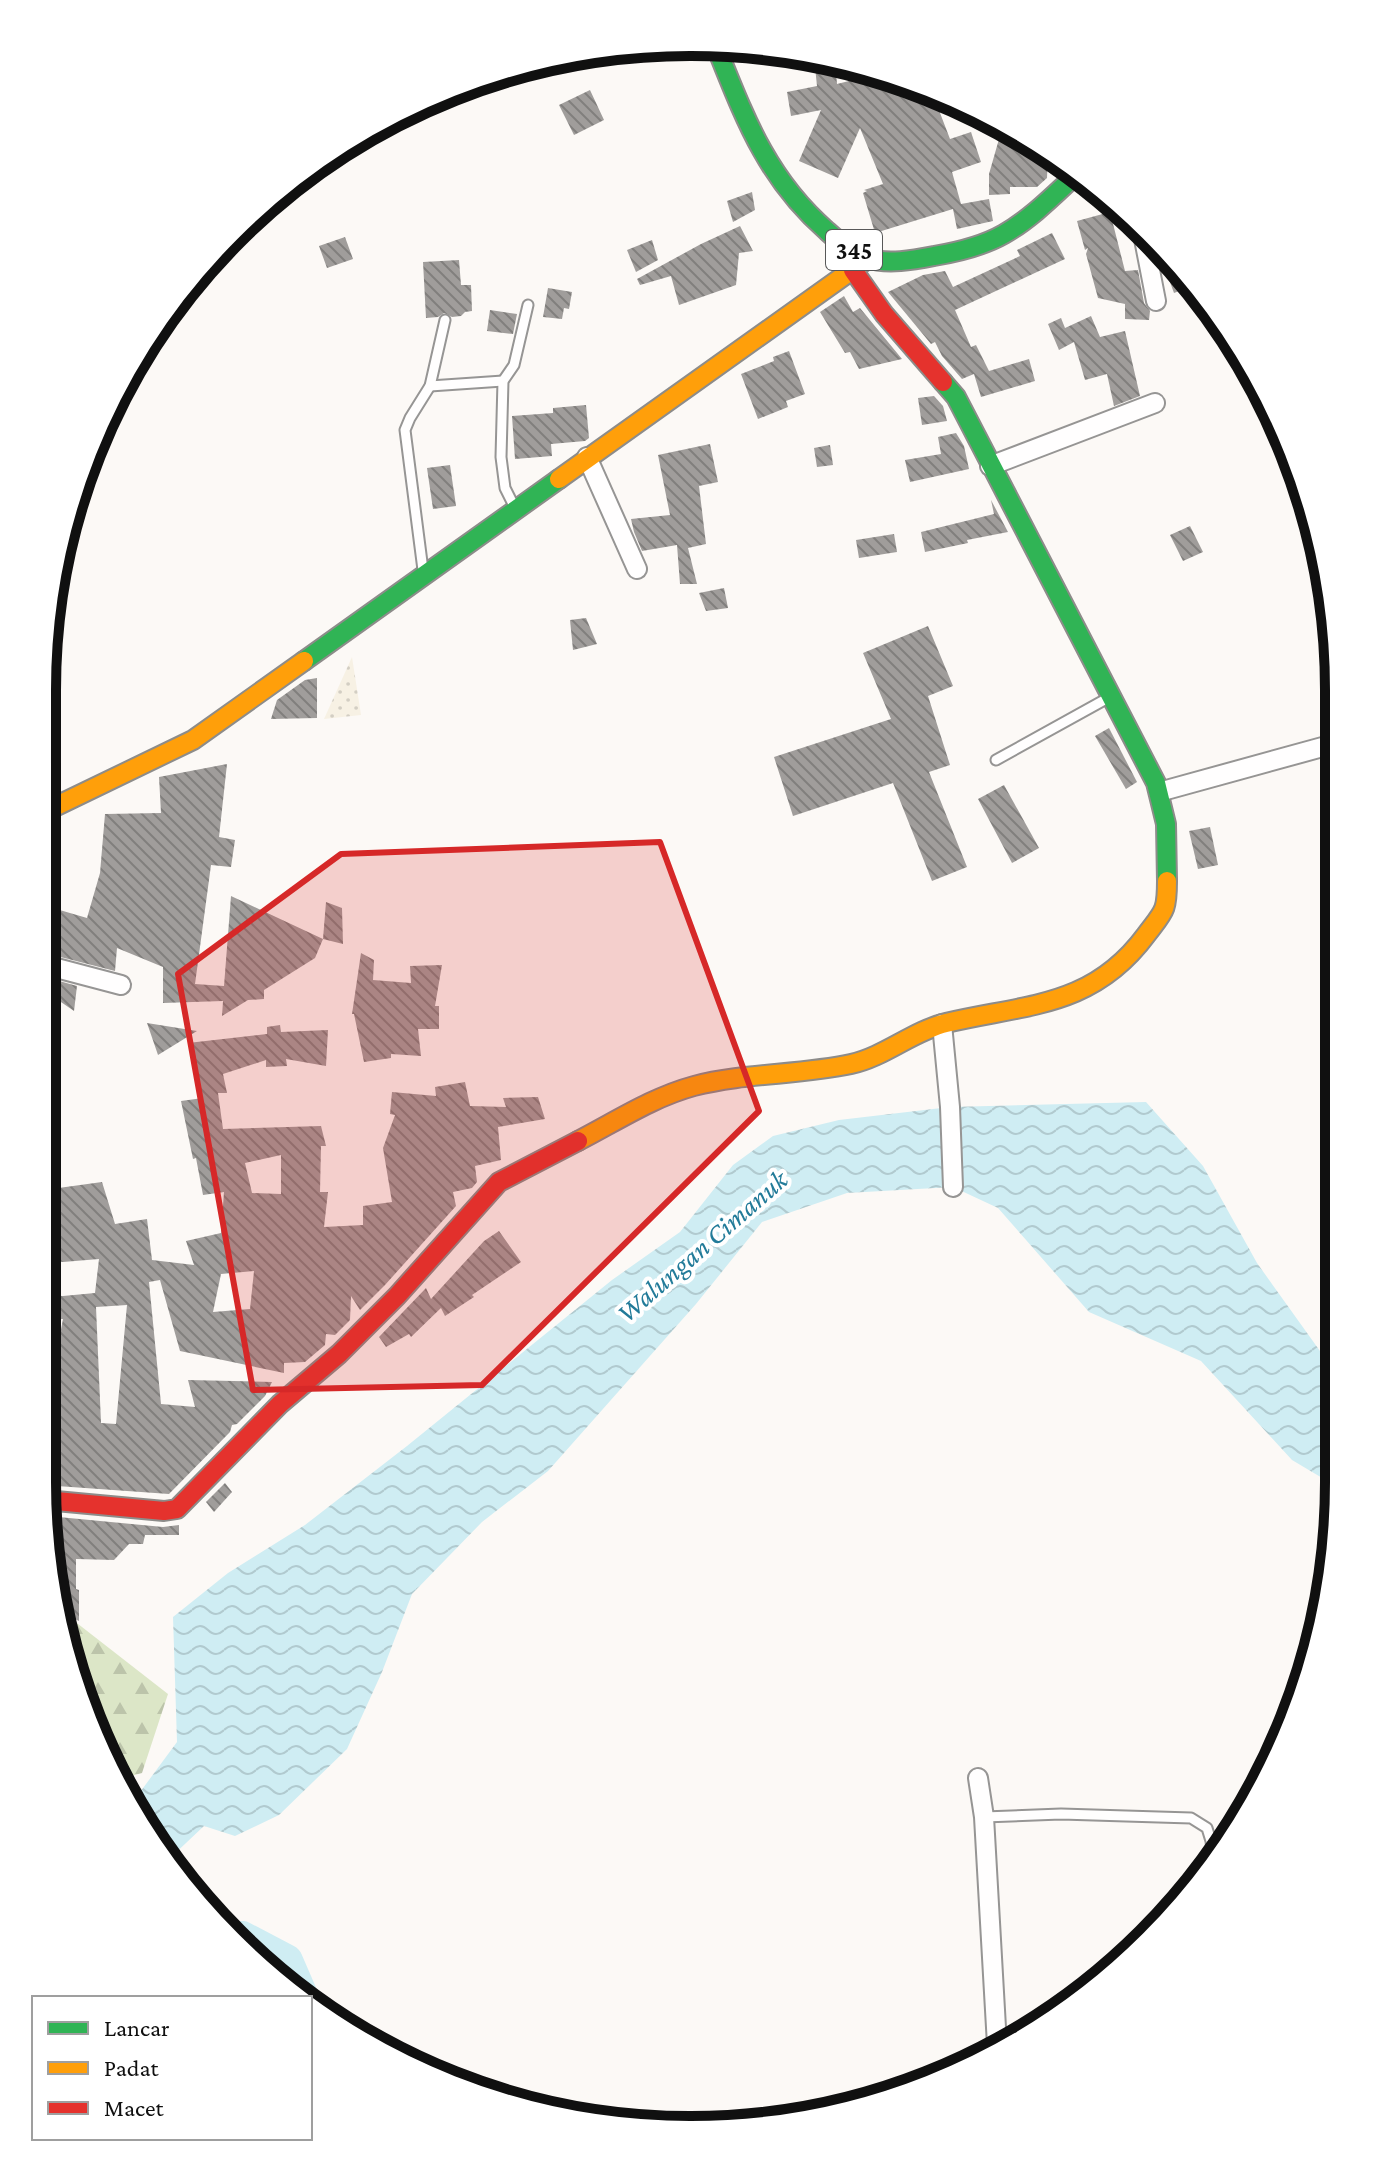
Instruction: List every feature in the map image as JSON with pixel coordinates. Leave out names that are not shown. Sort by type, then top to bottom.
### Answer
[{"type":"street","name":"345","points":[[720,57],[750,128],[780,183],[804,210],[843,243],[868,258],[934,257],[993,239],[1013,228],[1068,181]]},
{"type":"street","points":[[1146,249],[1156,301]]},
{"type":"street","points":[[56,806],[193,740],[868,258]]},
{"type":"street","points":[[56,1501],[164,1511],[177,1509],[280,1404],[339,1354],[397,1296],[499,1182],[650,1104],[694,1086],[854,1064],[942,1024],[1072,995],[1105,978],[1138,946],[1167,907],[1168,846],[1159,792],[956,397],[884,314],[853,270]]},
{"type":"street","points":[[990,466],[1155,403]]},
{"type":"street","points":[[587,457],[637,569]]},
{"type":"street","points":[[1159,792],[1325,746]]},
{"type":"street","points":[[56,968],[121,985]]},
{"type":"street","points":[[942,1024],[953,1187]]},
{"type":"street","points":[[978,1778],[984,1817],[997,2037]]},
{"type":"lane","points":[[515,508],[505,488],[501,457],[503,381],[514,365],[528,305]]},
{"type":"lane","points":[[423,573],[405,430],[430,386],[445,320]]},
{"type":"lane","points":[[430,386],[503,381]]},
{"type":"lane","points":[[996,760],[1111,697]]},
{"type":"lane","points":[[984,1817],[1061,1814],[1191,1818],[1207,1828],[1211,1844]]},
{"type":"highlighted area","points":[[660,842],[759,1111],[482,1385],[253,1390],[178,974],[341,854]]},
{"type":"shaded area","points":[[352,657],[361,715],[324,719]]},
{"type":"green space","points":[[71,1619],[168,1694],[142,1773],[129,1777],[121,1762],[90,1685]]},
{"type":"water","name":"Walungan Cimanuk","points":[[1146,1102],[1203,1166],[1257,1263],[1325,1358],[1325,1480],[1292,1460],[1201,1361],[1089,1312],[998,1208],[953,1187],[847,1193],[762,1222],[696,1304],[548,1471],[482,1522],[412,1594],[382,1672],[347,1749],[279,1815],[235,1836],[204,1826],[176,1852],[138,1794],[177,1742],[173,1617],[228,1573],[305,1525],[612,1280],[680,1232],[733,1165],[773,1136],[839,1120],[950,1107]]},
{"type":"building","points":[[815,68],[836,73],[837,84],[858,79],[937,106],[950,139],[971,132],[981,162],[952,172],[961,204],[989,199],[993,221],[957,229],[953,209],[875,233],[863,193],[883,184],[860,128],[838,178],[799,161],[821,110],[791,116],[787,92],[817,86]]},
{"type":"building","points":[[590,90],[604,120],[574,135],[559,105]]},
{"type":"building","points":[[1000,137],[1047,166],[1047,178],[1037,187],[1010,187],[1010,194],[989,195],[989,174]]},
{"type":"building","points":[[752,192],[755,210],[733,222],[727,201]]},
{"type":"building","points":[[1108,212],[1111,215],[1125,271],[1138,270],[1144,303],[1150,311],[1149,320],[1125,319],[1125,304],[1098,298],[1086,254],[1088,248],[1085,250],[1077,221]]},
{"type":"building","points":[[740,226],[753,251],[739,253],[736,285],[679,305],[671,276],[640,285],[637,279]]},
{"type":"building","points":[[1052,233],[1065,259],[955,310],[971,347],[976,345],[989,371],[1029,359],[1035,381],[981,397],[974,374],[962,379],[942,356],[935,342],[931,344],[888,292],[923,275],[945,271],[953,287],[1020,256],[1017,250]]},
{"type":"building","points":[[345,237],[353,259],[327,268],[319,246]]},
{"type":"building","points":[[652,240],[658,260],[636,272],[627,250]]},
{"type":"building","points":[[459,260],[461,285],[471,285],[472,311],[461,316],[452,317],[444,313],[426,318],[423,262]]},
{"type":"building","points":[[1165,269],[1182,290],[1174,293]]},
{"type":"building","points":[[548,288],[572,292],[569,309],[564,308],[562,319],[543,317]]},
{"type":"building","points":[[844,296],[853,312],[860,308],[902,359],[859,369],[850,352],[845,353],[820,312]]},
{"type":"building","points":[[490,310],[517,314],[513,334],[487,331]]},
{"type":"building","points":[[1091,316],[1100,337],[1125,331],[1140,396],[1114,406],[1107,374],[1085,380],[1074,342],[1059,350],[1048,324],[1061,318],[1065,328]]},
{"type":"building","points":[[789,351],[805,394],[786,401],[788,407],[758,419],[741,374],[774,361],[773,357]]},
{"type":"building","points":[[934,396],[943,406],[947,421],[922,425],[918,398]]},
{"type":"building","points":[[586,405],[589,438],[551,444],[552,456],[515,459],[512,416],[553,413],[553,408]]},
{"type":"building","points":[[956,433],[964,446],[969,469],[910,482],[905,460],[941,454],[938,437]]},
{"type":"building","points":[[710,444],[718,482],[699,486],[706,544],[688,548],[697,584],[680,584],[677,545],[642,551],[631,519],[670,515],[658,455]]},
{"type":"building","points":[[830,445],[833,465],[817,467],[814,448]]},
{"type":"building","points":[[450,465],[456,506],[433,509],[427,468]]},
{"type":"building","points":[[991,500],[1008,532],[925,552],[921,532],[994,514]]},
{"type":"building","points":[[1190,526],[1203,552],[1183,561],[1170,535]]},
{"type":"building","points":[[894,534],[897,552],[859,558],[856,540]]},
{"type":"building","points":[[724,588],[728,608],[706,611],[699,593]]},
{"type":"building","points":[[586,618],[597,644],[573,650],[570,620]]},
{"type":"building","points":[[928,626],[953,686],[928,696],[950,765],[929,772],[967,867],[932,881],[893,783],[793,816],[774,757],[891,719],[863,653]]},
{"type":"building","points":[[317,678],[317,718],[271,719],[277,700],[305,680]]},
{"type":"building","points":[[1109,728],[1137,782],[1126,789],[1095,736]]},
{"type":"building","points":[[227,764],[219,837],[235,840],[231,867],[211,865],[195,984],[224,986],[231,896],[323,939],[315,958],[264,990],[264,999],[248,1000],[222,1016],[223,1001],[163,1003],[163,967],[117,948],[115,971],[56,956],[56,909],[87,918],[100,873],[105,814],[161,813],[159,777]]},
{"type":"building","points":[[1004,785],[1039,848],[1012,863],[978,799]]},
{"type":"building","points":[[1210,827],[1218,865],[1198,869],[1189,831]]},
{"type":"building","points":[[326,902],[342,908],[343,944],[323,939]]},
{"type":"building","points":[[361,953],[374,960],[373,980],[411,983],[410,966],[442,965],[435,1006],[439,1006],[439,1029],[418,1029],[421,1056],[391,1054],[391,1058],[364,1062],[352,1014]]},
{"type":"building","points":[[56,980],[77,986],[74,1011],[56,999]]},
{"type":"building","points":[[147,1023],[197,1031],[158,1055]]},
{"type":"building","points":[[280,1025],[281,1032],[328,1030],[326,1066],[286,1059],[287,1066],[266,1067],[266,1060],[223,1074],[227,1093],[218,1093],[223,1129],[321,1126],[326,1146],[321,1146],[320,1192],[328,1192],[324,1227],[363,1225],[363,1206],[392,1202],[383,1148],[395,1115],[390,1114],[392,1092],[436,1096],[435,1087],[465,1082],[470,1106],[506,1107],[503,1098],[538,1097],[545,1119],[498,1127],[501,1160],[475,1166],[477,1182],[472,1188],[453,1192],[456,1206],[385,1285],[360,1310],[351,1296],[350,1320],[335,1335],[326,1334],[325,1345],[305,1362],[284,1363],[284,1373],[180,1351],[160,1280],[149,1282],[161,1404],[195,1407],[188,1380],[272,1382],[265,1396],[237,1424],[232,1425],[230,1432],[169,1494],[56,1486],[56,1398],[61,1398],[59,1340],[63,1319],[56,1319],[56,1296],[95,1293],[99,1259],[56,1261],[56,1188],[102,1182],[115,1224],[147,1219],[152,1260],[194,1265],[186,1241],[221,1233],[224,1192],[203,1195],[196,1158],[193,1159],[181,1101],[203,1098],[188,1043],[267,1034],[267,1027]],"holes":[[[281,1155],[281,1194],[252,1193],[245,1163]],[[254,1271],[250,1309],[213,1312],[221,1274]],[[127,1305],[116,1424],[101,1423],[96,1307]]]},
{"type":"building","points":[[499,1231],[521,1262],[445,1316],[441,1308],[411,1337],[409,1334],[386,1347],[379,1337],[426,1288],[431,1299],[484,1241]]},
{"type":"building","points":[[225,1483],[232,1492],[214,1512],[206,1502]]},
{"type":"building","points":[[57,1517],[163,1527],[179,1525],[179,1535],[145,1535],[143,1544],[129,1544],[114,1560],[76,1559],[79,1621],[71,1617],[68,1605]]},
{"type":"waterway","points":[[260,1947],[286,1961],[292,1975]]},
{"type":"traffic: fast","points":[[720,57],[759,145],[788,190],[831,235],[867,258],[909,260],[952,253],[988,242],[1024,221],[1069,181]]},
{"type":"traffic: fast","points":[[943,382],[956,397],[1156,783],[1166,824],[1167,881]]},
{"type":"traffic: fast","points":[[304,661],[559,479]]},
{"type":"traffic: slow","points":[[559,479],[866,260]]},
{"type":"traffic: slow","points":[[56,806],[193,740],[304,661]]},
{"type":"traffic: slow","points":[[578,1141],[649,1103],[694,1086],[851,1064],[946,1023],[1030,1006],[1080,990],[1125,959],[1146,935],[1163,911],[1167,881]]},
{"type":"traffic: jam","points":[[853,270],[884,314],[943,382]]},
{"type":"traffic: jam","points":[[56,1501],[164,1511],[177,1509],[280,1404],[339,1354],[397,1296],[499,1182],[578,1141]]}]
